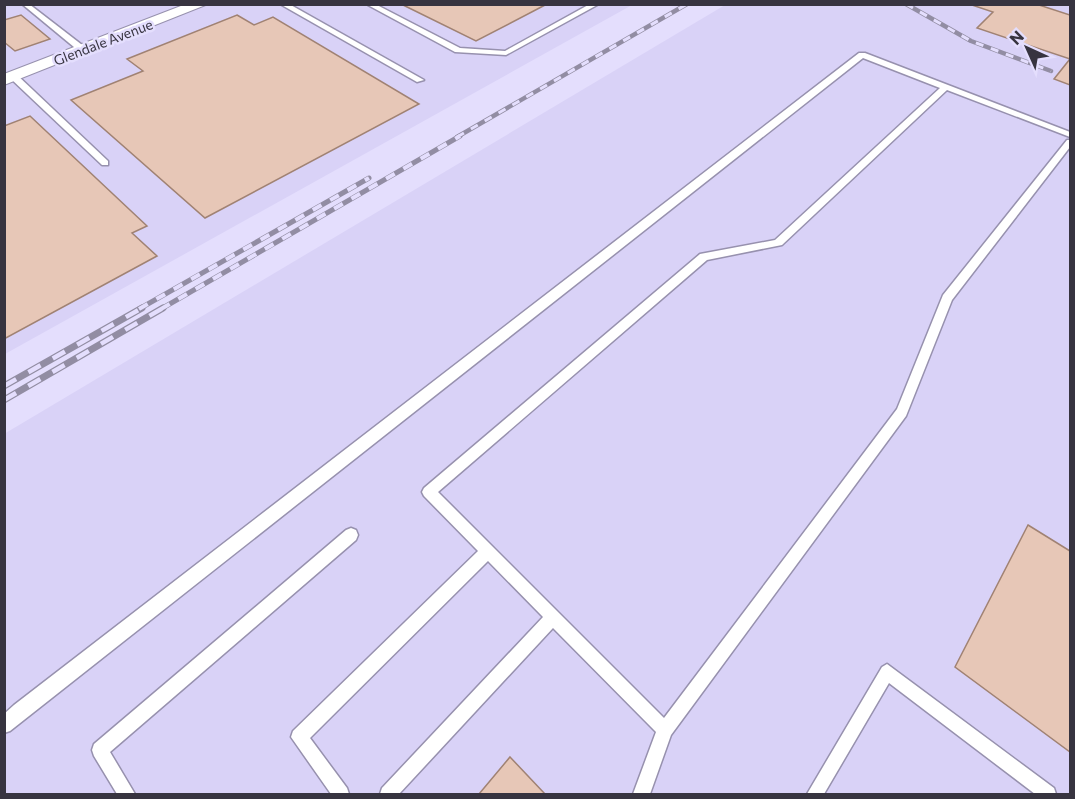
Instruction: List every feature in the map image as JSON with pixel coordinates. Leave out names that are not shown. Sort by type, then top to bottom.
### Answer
[{"type":"street","name":"Glendale Avenue","points":[[9,78],[201,4]]},
{"type":"lane","points":[[283,4],[420,80]]},
{"type":"lane","points":[[369,4],[458,50],[506,53],[596,4]]},
{"type":"lane","points":[[25,5],[83,50]]},
{"type":"lane","points":[[4,725],[38,696],[862,56],[1071,135]]},
{"type":"lane","points":[[9,78],[105,163]]},
{"type":"lane","points":[[665,730],[429,492],[704,257],[778,243],[946,87]]},
{"type":"lane","points":[[642,795],[665,730],[902,412],[947,298],[1071,142]]},
{"type":"lane","points":[[126,795],[100,750],[351,535]]},
{"type":"lane","points":[[341,795],[299,737],[488,551]]},
{"type":"lane","points":[[388,795],[553,617]]},
{"type":"lane","points":[[815,795],[886,672],[1048,795]]},
{"type":"shaded area","points":[[5,5],[632,5],[5,354]]},
{"type":"shaded area","points":[[725,5],[1070,5],[1070,794],[5,794],[4,434]]},
{"type":"building","points":[[401,4],[547,4],[476,41]]},
{"type":"building","points":[[969,4],[1036,4],[1070,15],[1070,59],[977,28],[993,12]]},
{"type":"building","points":[[21,15],[50,39],[15,51],[4,42],[4,20]]},
{"type":"building","points":[[237,15],[254,25],[273,17],[419,104],[205,218],[71,100],[143,71],[127,59]]},
{"type":"building","points":[[1070,59],[1070,85],[1054,79]]},
{"type":"building","points":[[30,116],[147,226],[132,233],[157,256],[4,339],[4,126]]},
{"type":"building","points":[[1028,525],[1070,551],[1070,752],[955,667]]},
{"type":"building","points":[[510,757],[545,794],[479,794]]},
{"type":"railway","points":[[457,137],[687,4]]},
{"type":"railway","points":[[906,4],[971,41],[1051,71]]},
{"type":"railway","points":[[161,309],[460,136]]},
{"type":"railway","points":[[139,309],[369,178]]},
{"type":"railway","points":[[4,386],[142,308]]},
{"type":"railway","points":[[4,400],[163,308]]}]
